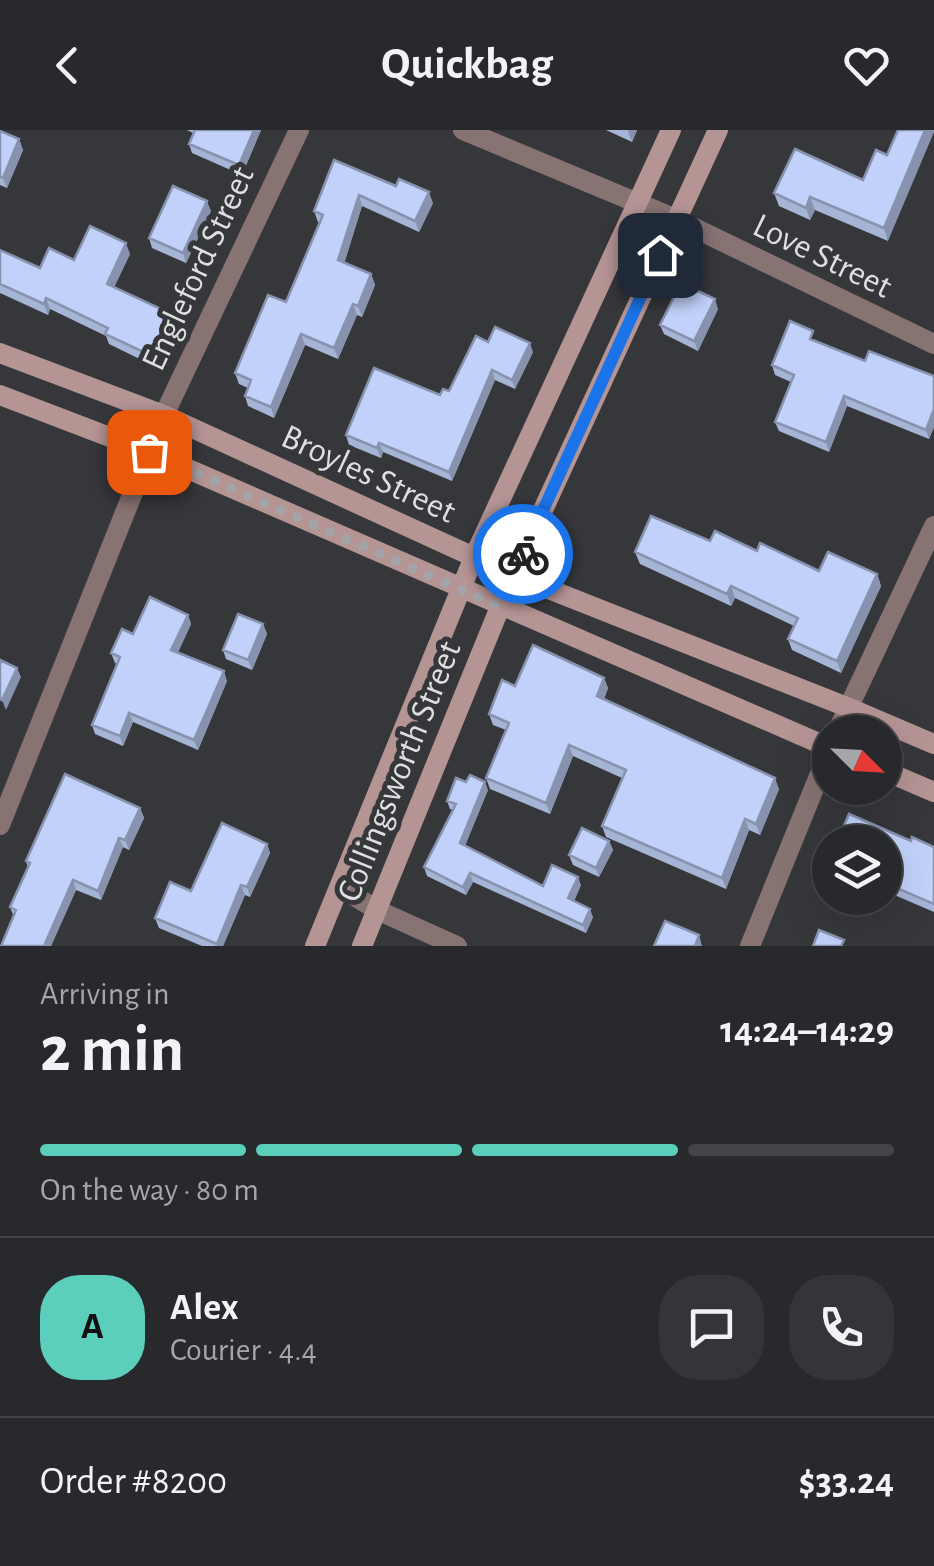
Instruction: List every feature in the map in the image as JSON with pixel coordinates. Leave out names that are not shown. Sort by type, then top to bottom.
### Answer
[{"type":"main road","name":"Collingsworth Street","points":[[315,946],[474,557],[671,130]]},
{"type":"main road","name":"Collingsworth Street","points":[[362,946],[500,607],[718,130]]},
{"type":"main road","name":"Broyles Street","points":[[0,352],[164,415],[514,575],[848,706],[934,744]]},
{"type":"main road","name":"Broyles Street","points":[[0,395],[149,452],[812,740]]},
{"type":"main road","points":[[902,778],[934,792]]},
{"type":"street","name":"Engleford Street","points":[[0,825],[164,415],[299,130]]},
{"type":"street","name":"Love Street","points":[[463,130],[637,202],[934,344]]},
{"type":"street","points":[[844,715],[934,526]]},
{"type":"street","points":[[750,946],[812,793]]},
{"type":"street","points":[[340,887],[377,910],[457,946]]},
{"type":"building","points":[[195,130],[254,130],[239,165],[189,144]]},
{"type":"building","points":[[898,130],[925,130],[884,228],[810,197],[806,208],[774,193],[795,149],[863,180],[876,150],[887,155]]},
{"type":"building","points":[[0,131],[19,139],[3,178],[0,177]]},
{"type":"building","points":[[334,160],[396,186],[399,179],[429,192],[415,221],[359,195],[338,260],[371,274],[358,306],[353,304],[334,348],[301,334],[271,407],[245,396],[251,380],[235,373],[268,295],[286,302],[323,215],[314,211]]},
{"type":"building","points":[[173,186],[207,201],[183,253],[149,238]]},
{"type":"building","points":[[90,226],[126,243],[107,284],[174,315],[154,357],[105,334],[108,328],[46,298],[44,304],[0,284],[0,250],[40,268],[49,248],[74,260]]},
{"type":"building","points":[[681,283],[715,299],[694,341],[660,325]]},
{"type":"building","points":[[790,321],[813,331],[810,339],[865,361],[869,351],[934,376],[934,409],[926,430],[844,396],[826,442],[775,422],[794,375],[772,365]]},
{"type":"building","points":[[495,327],[530,343],[512,380],[492,370],[449,472],[379,443],[377,448],[346,435],[374,368],[440,395],[443,389],[449,391],[476,336],[488,342]]},
{"type":"building","points":[[651,516],[710,541],[715,531],[757,551],[760,543],[819,571],[828,552],[877,574],[837,661],[788,639],[798,618],[731,586],[727,594],[635,552]]},
{"type":"building","points":[[150,597],[188,615],[171,650],[224,671],[194,740],[129,713],[120,736],[92,725],[120,657],[111,653],[122,629],[133,634]]},
{"type":"building","points":[[238,614],[263,624],[248,660],[223,650]]},
{"type":"building","points":[[533,645],[604,678],[597,696],[775,778],[756,824],[745,819],[722,878],[602,826],[626,770],[569,745],[546,803],[486,778],[509,723],[489,714],[502,680],[515,686]]},
{"type":"building","points":[[0,660],[17,668],[2,700],[0,699]]},
{"type":"building","points":[[65,774],[140,808],[125,840],[119,838],[98,891],[73,880],[44,946],[1,946],[16,910],[10,907],[30,863],[26,861]]},
{"type":"building","points":[[470,775],[485,782],[460,843],[543,886],[552,865],[578,877],[568,898],[590,909],[583,925],[470,873],[463,887],[424,867],[456,804],[447,801],[456,778],[466,782]]},
{"type":"building","points":[[849,814],[874,825],[844,825]]},
{"type":"building","points":[[222,823],[267,844],[247,887],[241,885],[217,944],[155,918],[170,882],[191,891]]},
{"type":"building","points":[[582,828],[609,841],[596,868],[569,855]]},
{"type":"building","points":[[902,837],[911,841],[912,837],[934,847],[934,904],[902,890]]},
{"type":"building","points":[[665,921],[699,935],[695,946],[654,946]]},
{"type":"building","points":[[819,930],[844,940],[841,946],[813,946]]},
{"type":"way so far","points":[[149,452],[500,607],[523,554]]},
{"type":"route","points":[[523,554],[660,255]]}]
